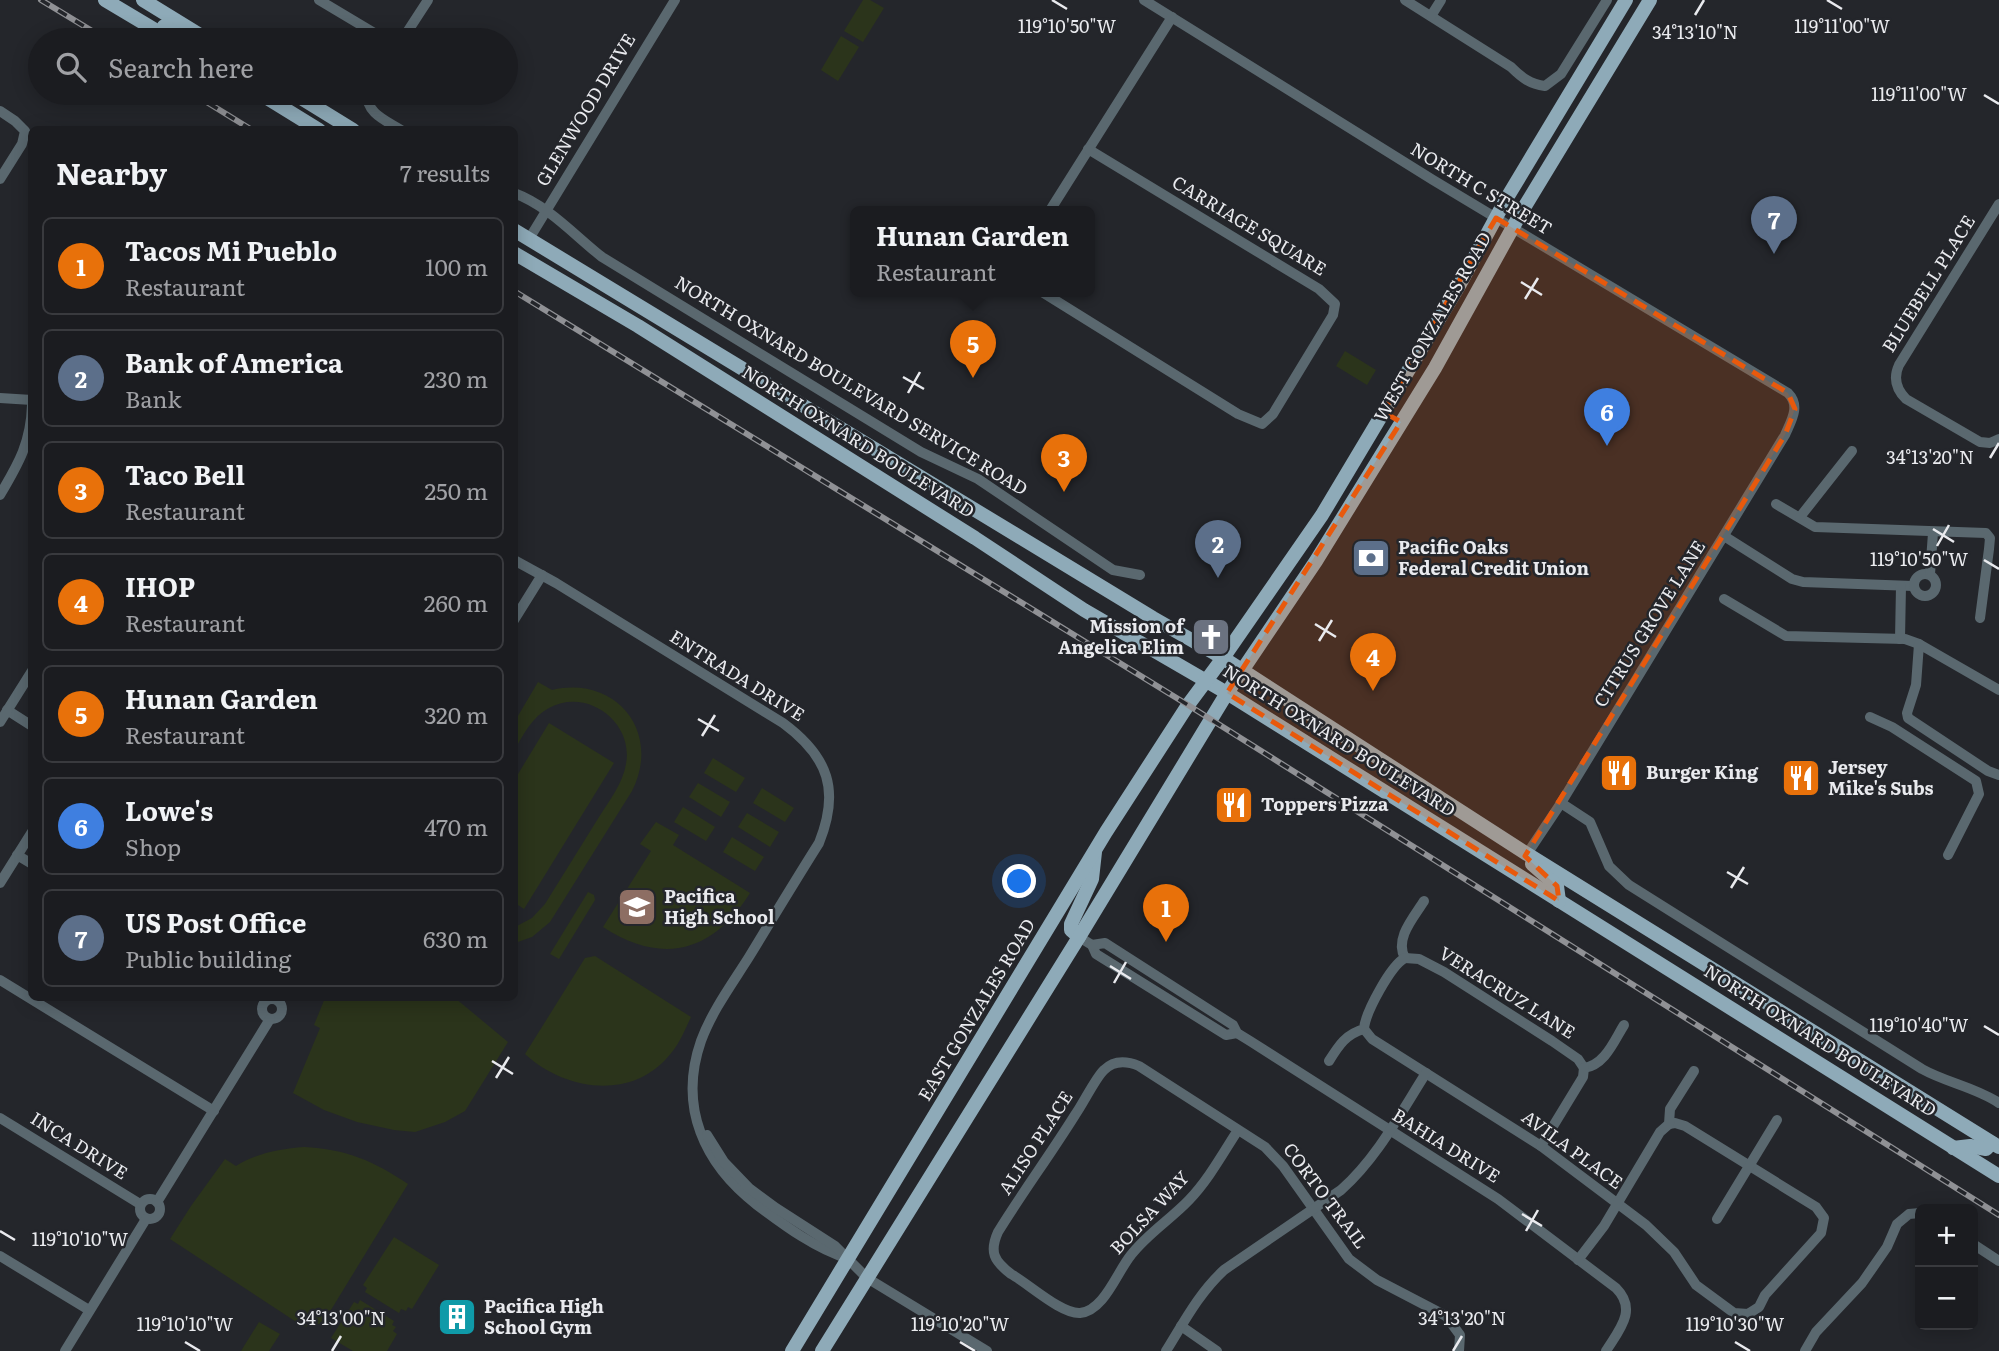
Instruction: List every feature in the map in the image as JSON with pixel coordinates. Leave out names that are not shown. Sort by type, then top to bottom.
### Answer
[{"type":"main road","points":[[105,0],[152,28]]},
{"type":"main road","points":[[121,0],[167,28]]},
{"type":"main road","points":[[143,0],[188,28]]},
{"type":"main road","name":"WEST GONZALES ROAD","points":[[1223,658],[1322,515],[1626,0]]},
{"type":"main road","name":"WEST GONZALES ROAD","points":[[1242,670],[1315,561],[1435,368],[1512,228],[1650,0]]},
{"type":"main road","points":[[279,105],[313,126]]},
{"type":"main road","points":[[312,105],[347,126]]},
{"type":"main road","points":[[522,238],[542,257],[570,273],[575,289]]},
{"type":"main road","name":"NORTH OXNARD BOULEVARD","points":[[522,238],[1223,658],[1527,854],[1995,1145]]},
{"type":"main road","name":"NORTH OXNARD BOULEVARD","points":[[518,255],[638,326],[1084,610],[1206,680],[1999,1176]]},
{"type":"main road","points":[[1383,412],[1401,422]]},
{"type":"main road","points":[[946,520],[975,509]]},
{"type":"main road","name":"EAST GONZALES ROAD","points":[[792,1351],[1095,851],[1223,658]]},
{"type":"main road","points":[[822,1351],[1242,670]]},
{"type":"main road","points":[[1478,850],[1499,848],[1519,858],[1527,854],[1540,873],[1558,886],[1559,901]]},
{"type":"main road","points":[[1079,937],[1071,930],[1071,923],[1092,879],[1095,851]]},
{"type":"main road","points":[[1953,1148],[1970,1146],[1984,1149],[1995,1145]]},
{"type":"street","points":[[319,0],[366,28]]},
{"type":"street","points":[[410,28],[428,0]]},
{"type":"street","name":"GLENWOOD DRIVE","points":[[522,238],[545,211],[675,0]]},
{"type":"street","name":"NORTH C STREET","points":[[1144,0],[1512,228],[1788,393],[1795,408]]},
{"type":"street","points":[[1405,0],[1511,67],[1522,78],[1545,86],[1561,74],[1606,0]]},
{"type":"street","points":[[1431,16],[1441,0]]},
{"type":"street","points":[[1053,206],[1172,17]]},
{"type":"street","points":[[369,105],[375,114],[394,126]]},
{"type":"street","points":[[0,111],[25,131],[22,145],[0,179]]},
{"type":"street","name":"CARRIAGE SQUARE","points":[[1050,297],[1238,414],[1262,424],[1273,414],[1333,315],[1335,304],[1319,289],[1088,149]]},
{"type":"street","name":"NORTH OXNARD BOULEVARD SERVICE ROAD","points":[[518,195],[574,231],[603,257],[921,452],[978,479],[1113,570],[1140,575]]},
{"type":"street","name":"BLUEBELL PLACE","points":[[1999,204],[1895,373],[1897,386],[1906,399],[1980,442],[1990,443],[1999,439]]},
{"type":"street","points":[[0,398],[28,402]]},
{"type":"street","name":"CITRUS GROVE LANE","points":[[1527,854],[1561,803],[1785,436],[1795,408]]},
{"type":"street","points":[[0,495],[21,460],[28,440]]},
{"type":"street","points":[[1800,517],[1852,451]]},
{"type":"street","points":[[1776,504],[1815,527],[1827,529],[1986,533],[1989,535],[1989,550],[1980,618]]},
{"type":"street","points":[[1913,586],[1919,595],[1930,595],[1936,590],[1936,582],[1930,574],[1933,533]]},
{"type":"street","points":[[1724,536],[1792,579],[1803,582],[1913,586]]},
{"type":"street","name":"ENTRADA DRIVE","points":[[518,562],[799,734],[812,748],[827,780],[831,801],[828,819],[819,843],[712,1017],[695,1061],[693,1108],[707,1150],[721,1171],[746,1197],[831,1254],[849,1259],[867,1278],[987,1351]]},
{"type":"street","points":[[1913,586],[1918,575],[1930,574]]},
{"type":"street","points":[[518,614],[542,575]]},
{"type":"street","points":[[1900,639],[1901,586]]},
{"type":"street","points":[[1724,599],[1786,636],[1900,639],[1919,643],[1999,690]]},
{"type":"street","points":[[1919,643],[1916,685],[1907,713],[1908,718],[1988,771],[1999,775]]},
{"type":"street","points":[[0,722],[28,677]]},
{"type":"street","points":[[7,710],[28,723]]},
{"type":"street","points":[[1870,717],[1892,727],[1976,781],[1979,794],[1948,855]]},
{"type":"street","points":[[1561,803],[1590,822],[1609,866],[1629,885],[1935,1076],[1978,1090],[1999,1103]]},
{"type":"street","points":[[0,883],[28,838]]},
{"type":"street","points":[[17,856],[28,862]]},
{"type":"street","points":[[1329,1061],[1339,1044],[1351,1032],[1364,1028],[1366,1015],[1395,965],[1405,958],[1401,952],[1402,937],[1424,901]]},
{"type":"street","name":"BAHIA DRIVE","points":[[1079,937],[1092,945],[1096,954],[1226,1035],[1237,1033]]},
{"type":"street","name":"BAHIA DRIVE","points":[[1092,945],[1105,943],[1195,1000],[1233,1025],[1237,1033],[1498,1199],[1616,1288],[1626,1303],[1627,1310],[1622,1326],[1606,1351]]},
{"type":"street","name":"VERACRUZ LANE","points":[[1405,958],[1419,959],[1444,972],[1552,1041],[1578,1059],[1584,1068]]},
{"type":"street","points":[[1132,975],[1138,973],[1187,1001],[1195,1000]]},
{"type":"street","points":[[0,980],[28,997]]},
{"type":"street","points":[[34,1001],[214,1111]]},
{"type":"street","points":[[256,1001],[262,1004]]},
{"type":"street","points":[[262,1004],[267,1001]]},
{"type":"street","points":[[157,1202],[148,1199],[140,1204],[139,1211],[146,1219],[152,1219],[159,1213],[157,1202],[270,1019],[280,1016],[282,1001]]},
{"type":"street","points":[[262,1004],[262,1014],[270,1019]]},
{"type":"street","points":[[1541,1146],[1583,1077],[1584,1068],[1590,1068],[1603,1058],[1624,1025]]},
{"type":"street","name":"AVILA PLACE","points":[[1364,1028],[1372,1039],[1541,1146],[1646,1225],[1664,1242],[1708,1297],[1734,1313],[1745,1315],[1759,1307],[1765,1295],[1821,1233],[1824,1221],[1816,1207],[1749,1166]]},
{"type":"street","name":"CORTO TRAIL","points":[[1116,1063],[1125,1062],[1139,1066],[1265,1147],[1276,1157],[1349,1259],[1377,1280],[1446,1316],[1454,1324],[1460,1345]]},
{"type":"street","name":"ALISO PLACE","points":[[1082,1313],[1065,1310],[1011,1275],[998,1261],[992,1248],[1000,1228],[1097,1078],[1103,1070],[1116,1063]]},
{"type":"street","points":[[1670,1124],[1670,1109],[1694,1071]]},
{"type":"street","points":[[1166,1351],[1199,1295],[1224,1270],[1355,1177],[1389,1132],[1426,1073]]},
{"type":"street","name":"INCA DRIVE","points":[[0,1118],[140,1204]]},
{"type":"street","points":[[1717,1219],[1777,1120]]},
{"type":"street","points":[[1578,1260],[1618,1205],[1660,1132],[1670,1124],[1685,1126],[1749,1166]]},
{"type":"street","name":"BOLSA WAY","points":[[1082,1313],[1098,1306],[1132,1253],[1203,1184],[1238,1130]]},
{"type":"street","points":[[1805,1351],[1816,1332],[1862,1283],[1887,1247],[1897,1224],[1909,1214],[1915,1213]]},
{"type":"street","points":[[65,1351],[146,1219]]},
{"type":"street","points":[[1978,1247],[1999,1261]]},
{"type":"street","points":[[0,1256],[89,1310]]},
{"type":"street","points":[[1181,1326],[1217,1351]]},
{"type":"highlighted area","points":[[1496,218],[1788,393],[1795,409],[1785,435],[1525,856],[1557,886],[1559,901],[1227,693],[1401,422],[1383,412]]},
{"type":"green space","points":[[863,0],[870,0],[884,8],[863,42],[844,31]]},
{"type":"green space","points":[[841,36],[859,47],[838,81],[821,70]]},
{"type":"green space","points":[[1345,351],[1376,370],[1367,385],[1336,366]]},
{"type":"green space","points":[[538,682],[552,690],[575,688],[596,691],[613,700],[627,713],[637,729],[641,748],[640,769],[632,791],[550,922],[532,937],[518,942],[518,925],[532,918],[545,904],[615,792],[626,764],[627,749],[615,722],[592,705],[578,702],[549,708],[529,726],[518,744],[518,716]]},
{"type":"green space","points":[[549,723],[614,763],[524,909],[518,905],[518,774]]},
{"type":"green space","points":[[713,758],[745,778],[736,792],[704,773]]},
{"type":"green space","points":[[698,783],[730,802],[721,817],[689,797]]},
{"type":"green space","points":[[762,788],[794,808],[785,822],[753,803]]},
{"type":"green space","points":[[683,807],[715,827],[706,841],[674,822]]},
{"type":"green space","points":[[747,813],[779,832],[770,847],[738,827]]},
{"type":"green space","points":[[656,822],[679,835],[673,845],[750,893],[720,929],[685,947],[666,949],[646,946],[603,927],[651,851],[640,844]]},
{"type":"green space","points":[[732,837],[764,857],[755,871],[723,852]]},
{"type":"green space","points":[[588,892],[594,895],[595,900],[559,959],[550,954]]},
{"type":"green space","points":[[595,956],[691,1017],[666,1059],[633,1081],[614,1085],[576,1082],[540,1066],[525,1054],[585,958]]},
{"type":"green space","points":[[324,1001],[459,1001],[508,1042],[465,1111],[445,1122],[415,1132],[357,1122],[324,1110],[293,1093],[320,1028],[314,1025]]},
{"type":"green space","points":[[304,1147],[333,1150],[359,1158],[408,1184],[323,1323],[304,1327],[170,1239],[225,1159],[236,1166],[269,1152]]},
{"type":"green space","points":[[394,1237],[439,1265],[412,1309],[401,1309],[399,1313],[365,1292],[367,1288],[363,1285]]},
{"type":"green space","points":[[360,1300],[394,1321],[392,1325],[396,1327],[393,1331],[397,1334],[387,1351],[353,1351],[331,1338],[354,1302],[358,1304]]},
{"type":"green space","points":[[259,1322],[280,1334],[269,1351],[241,1351]]},
{"type":"railway","points":[[41,0],[87,28]]},
{"type":"railway","points":[[211,105],[246,126]]},
{"type":"railway","points":[[518,293],[1188,705],[1999,1215]]},
{"type":"place","name":"US Post Office","points":[[1774,254]]},
{"type":"place","name":"Hunan Garden","points":[[973,378]]},
{"type":"place","name":"Lowe's","points":[[1607,446]]},
{"type":"place","name":"Taco Bell","points":[[1064,492]]},
{"type":"place","name":"Pacific Oaks Federal Credit Union","points":[[1371,558]]},
{"type":"place","name":"Bank of America","points":[[1218,578]]},
{"type":"place","name":"Mission of Angelica Elim","points":[[1211,637]]},
{"type":"place","name":"IHOP","points":[[1373,691]]},
{"type":"place","name":"Burger King","points":[[1619,773]]},
{"type":"place","name":"Jersey Mike's Subs","points":[[1801,778]]},
{"type":"place","name":"Toppers Pizza","points":[[1234,805]]},
{"type":"place","name":"Pacifica High School","points":[[637,907]]},
{"type":"place","name":"Tacos Mi Pueblo","points":[[1166,942]]},
{"type":"place","name":"Pacifica High School Gym","points":[[457,1317]]}]
